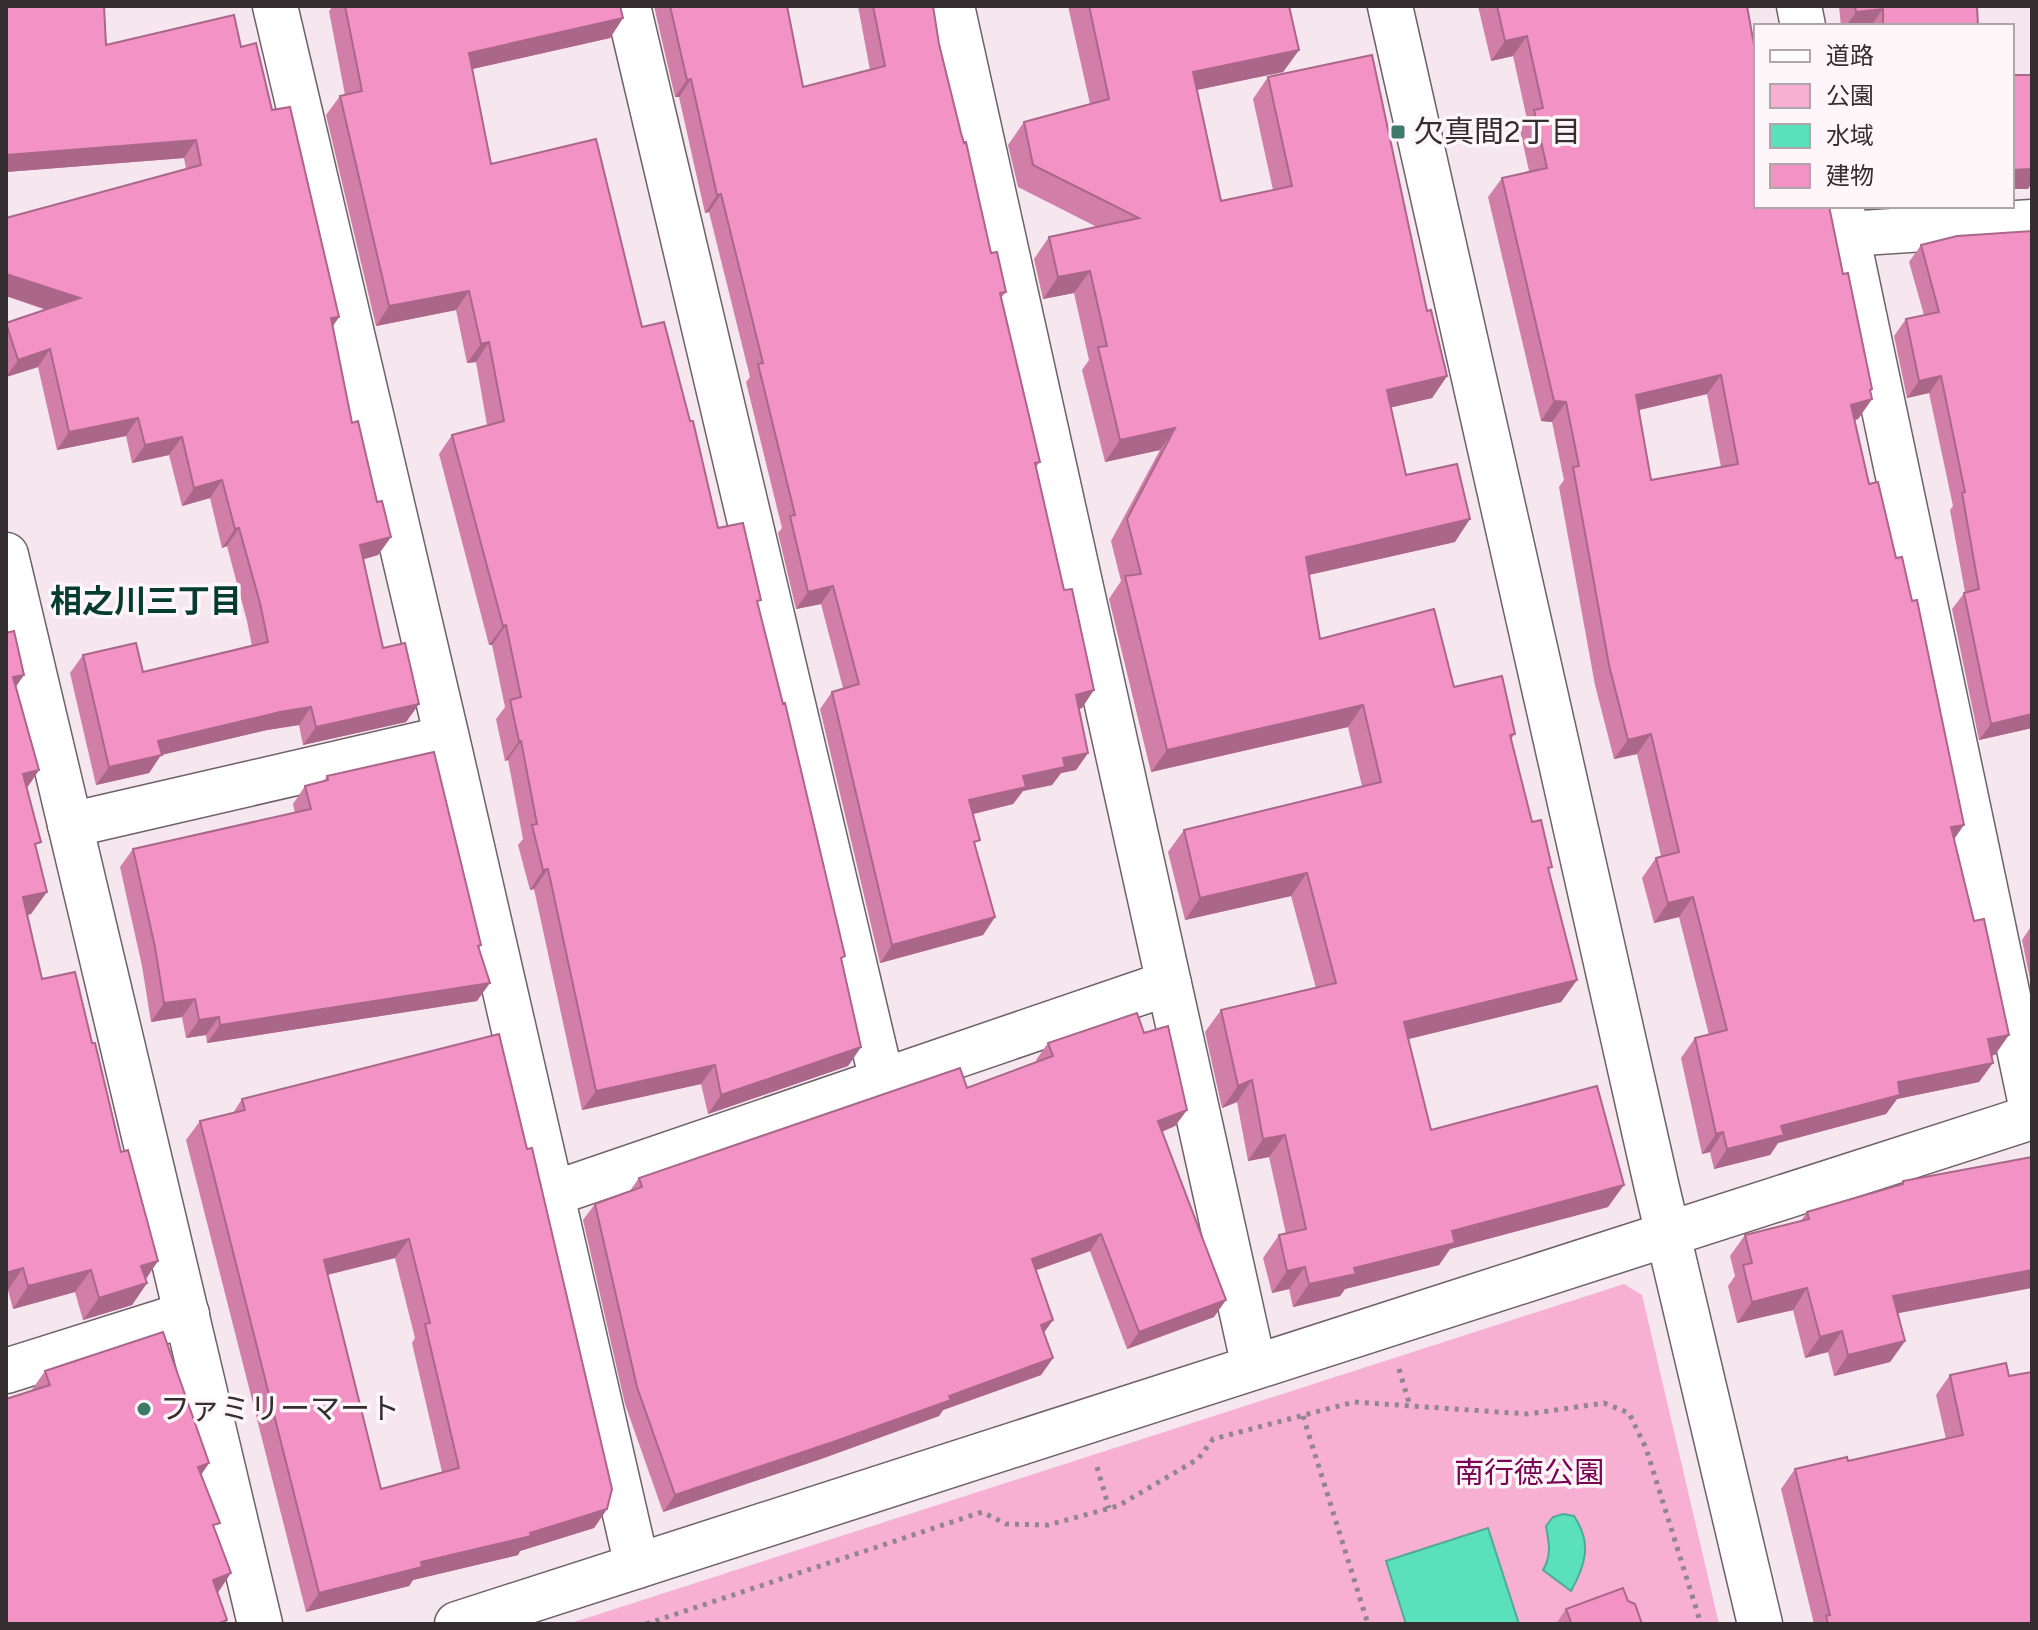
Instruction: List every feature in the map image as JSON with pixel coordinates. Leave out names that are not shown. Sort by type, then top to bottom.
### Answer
[{"type":"street","points":[[275,6],[637,1566]]},
{"type":"street","points":[[628,6],[882,1081]]},
{"type":"street","points":[[952,6],[1254,1367]]},
{"type":"street","points":[[1390,6],[1760,1624]]},
{"type":"street","points":[[2032,222],[1844,220],[2032,1110]]},
{"type":"street","points":[[6,555],[260,1624]]},
{"type":"street","points":[[70,825],[447,738]]},
{"type":"street","points":[[552,1194],[1169,983]]},
{"type":"street","points":[[457,1624],[2032,1117]]},
{"type":"street","points":[[6,1371],[187,1314]]},
{"type":"path","points":[[1397,1361],[1410,1407]]},
{"type":"path","points":[[646,1624],[982,1512],[1006,1524],[1048,1525],[1109,1508],[1177,1474],[1198,1459],[1213,1439],[1354,1402],[1528,1414],[1604,1403],[1629,1413],[1646,1448],[1701,1624]]},
{"type":"path","points":[[1303,1416],[1368,1624]]},
{"type":"path","points":[[1096,1465],[1109,1508]]},
{"type":"green space","name":"南行徳公園","points":[[1624,1284],[1642,1295],[1719,1624],[568,1624]]},
{"type":"water","points":[[1563,1514],[1574,1516],[1585,1544],[1583,1563],[1571,1591],[1543,1570],[1549,1554],[1546,1526],[1553,1517]]},
{"type":"water","points":[[1488,1528],[1519,1624],[1406,1624],[1386,1561]]},
{"type":"building","points":[[6,6],[104,6],[106,45],[234,15],[241,47],[256,43],[272,110],[290,107],[339,317],[331,318],[352,423],[358,421],[377,502],[382,501],[391,537],[360,545],[383,648],[405,643],[419,704],[316,727],[311,707],[280,712],[158,741],[162,755],[109,767],[83,655],[136,643],[143,672],[268,642],[239,528],[235,529],[222,480],[194,488],[182,437],[145,445],[138,418],[69,432],[50,349],[18,360],[6,323],[80,298],[6,274],[6,218],[201,165],[196,140],[6,155]]},
{"type":"building","points":[[345,6],[620,6],[623,18],[469,53],[491,164],[596,139],[642,327],[664,322],[690,421],[693,421],[718,528],[743,523],[761,600],[757,601],[785,703],[845,956],[841,958],[861,1047],[721,1095],[715,1065],[596,1091],[548,869],[543,870],[532,825],[537,824],[510,700],[521,697],[506,625],[503,626],[452,435],[504,421],[489,342],[481,344],[469,291],[389,306],[340,96],[362,91]]},
{"type":"building","points":[[670,6],[787,6],[803,87],[885,66],[873,6],[933,6],[939,44],[961,133],[966,142],[991,253],[997,252],[1006,292],[1000,293],[1040,462],[1035,463],[1064,590],[1072,589],[1094,690],[1076,695],[1088,753],[1063,758],[1065,767],[1023,776],[1026,787],[969,800],[980,840],[974,842],[995,917],[892,945],[832,692],[859,684],[833,586],[808,592],[790,516],[795,515],[758,364],[763,363]]},
{"type":"building","points":[[1089,6],[1289,6],[1299,50],[1193,72],[1221,201],[1292,186],[1268,77],[1372,55],[1427,311],[1431,310],[1447,376],[1387,390],[1406,475],[1457,464],[1470,519],[1306,557],[1320,639],[1434,609],[1454,687],[1502,676],[1515,734],[1510,735],[1532,822],[1541,820],[1552,867],[1548,868],[1577,980],[1404,1022],[1431,1130],[1597,1086],[1624,1185],[1452,1231],[1455,1243],[1354,1268],[1356,1274],[1309,1284],[1305,1267],[1287,1271],[1279,1235],[1306,1229],[1285,1135],[1263,1139],[1252,1080],[1238,1086],[1221,1010],[1336,983],[1307,873],[1200,898],[1184,830],[1381,782],[1363,705],[1167,750],[1125,576],[1141,574],[1127,519],[1175,428],[1120,440],[1098,347],[1107,346],[1090,271],[1058,277],[1049,237],[1139,218],[1033,165],[1024,122],[1109,99]]},
{"type":"building","points":[[1497,6],[1747,6],[1754,45],[1754,208],[1829,208],[1843,274],[1848,273],[1872,389],[1872,399],[1851,405],[1869,484],[1878,482],[1896,558],[1902,557],[1912,601],[1917,600],[1964,825],[1951,827],[1974,921],[1984,919],[2009,1035],[1988,1039],[1993,1063],[1898,1082],[1900,1095],[1781,1126],[1784,1135],[1727,1149],[1723,1132],[1716,1134],[1695,1038],[1727,1030],[1693,897],[1668,903],[1656,858],[1679,852],[1651,734],[1628,740],[1609,665],[1573,467],[1579,466],[1566,402],[1554,401],[1502,178],[1547,168],[1534,110],[1543,108],[1527,36],[1505,41]],"holes":[[[1721,375],[1738,464],[1651,480],[1636,395]]]},
{"type":"building","points":[[1855,6],[1977,6],[1978,24],[1883,24],[1883,9],[1856,12]]},
{"type":"building","points":[[2014,75],[2032,75],[2032,169],[2014,170]]},
{"type":"building","points":[[2032,231],[2032,714],[1991,724],[1964,593],[1979,589],[1962,493],[1965,492],[1941,376],[1919,381],[1906,319],[1939,312],[1921,245],[1957,236]]},
{"type":"building","points":[[14,631],[24,675],[13,677],[39,770],[23,774],[41,842],[35,844],[47,892],[23,897],[42,979],[75,972],[121,1152],[128,1150],[158,1261],[141,1266],[147,1283],[99,1298],[91,1270],[28,1286],[23,1268],[6,1273],[6,633]]},
{"type":"building","points":[[434,752],[481,945],[478,946],[490,983],[220,1025],[219,1017],[199,1020],[195,999],[164,1003],[133,849],[311,809],[305,786],[328,780],[327,776]]},
{"type":"building","points":[[1137,1013],[1144,1033],[1168,1026],[1187,1110],[1158,1121],[1226,1300],[1139,1332],[1101,1234],[1032,1259],[1053,1320],[1041,1325],[1053,1358],[949,1396],[951,1400],[675,1495],[637,1387],[595,1204],[642,1187],[639,1178],[960,1068],[967,1088],[1053,1056],[1048,1043]]},
{"type":"building","points":[[499,1034],[527,1149],[532,1148],[612,1489],[607,1509],[530,1533],[531,1536],[421,1562],[422,1567],[319,1593],[200,1121],[245,1110],[242,1099]],"holes":[[[409,1239],[430,1323],[425,1324],[459,1468],[381,1489],[324,1260]]]},
{"type":"building","points":[[2032,1157],[2032,1270],[1893,1296],[1905,1341],[1848,1355],[1842,1331],[1820,1337],[1807,1288],[1752,1302],[1743,1265],[1752,1263],[1745,1235],[1809,1219],[1807,1212],[1903,1184],[1903,1181]]},
{"type":"building","points":[[163,1332],[209,1463],[198,1467],[220,1523],[213,1525],[231,1573],[213,1580],[227,1620],[217,1624],[6,1624],[6,1399],[50,1385],[45,1371]]},
{"type":"building","points":[[2006,1363],[2009,1376],[2032,1372],[2032,1624],[1828,1624],[1826,1616],[1830,1615],[1795,1469],[1847,1457],[1848,1461],[1963,1435],[1950,1375]]},
{"type":"building","points":[[1623,1588],[1628,1601],[1635,1604],[1642,1624],[1570,1624],[1566,1609]]},
{"type":"place","name":"欠真間2丁目","points":[[1398,132]]},
{"type":"place","name":"ファミリーマート","points":[[144,1409]]},
{"type":"district","name":"相之川三丁目","points":[[146,601]]}]
